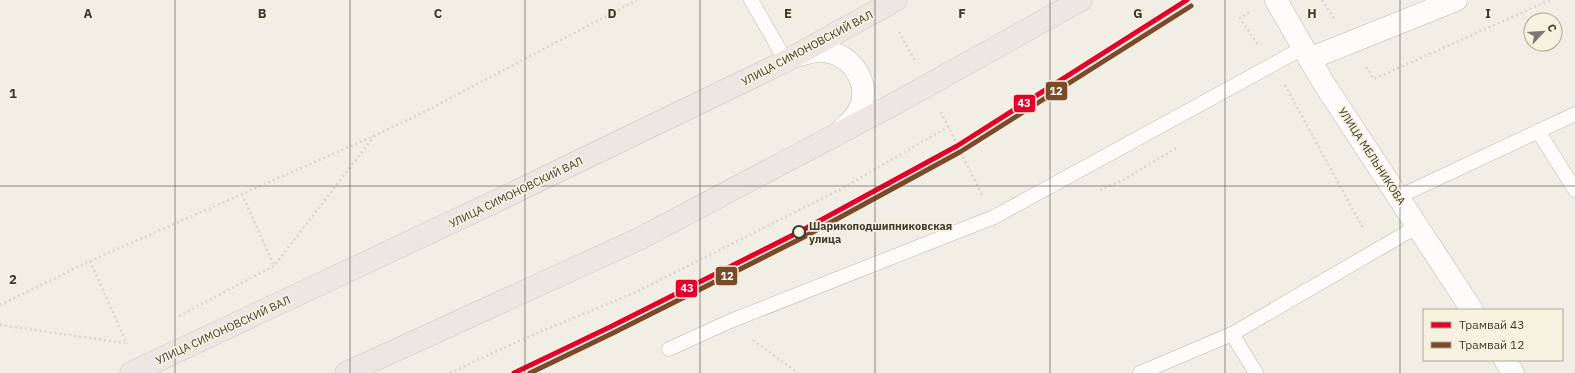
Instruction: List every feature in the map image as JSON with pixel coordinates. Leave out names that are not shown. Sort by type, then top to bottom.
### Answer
[{"type":"main road","points":[[346,373],[639,239],[928,85],[1081,0]]},
{"type":"main road","name":"УЛИЦА СИМОНОВСКИЙ ВАЛ","points":[[135,371],[486,206],[791,58],[890,3]]},
{"type":"street","name":"УЛИЦА МЕЛЬНИКОВА","points":[[1276,0],[1306,54],[1471,309]]},
{"type":"street","points":[[1306,54],[1456,0]]},
{"type":"street","points":[[791,58],[823,51],[841,56],[852,65],[861,78],[864,94],[858,113],[838,133]]},
{"type":"street","points":[[1506,361],[1513,373]]},
{"type":"lane","points":[[751,0],[791,58]]},
{"type":"lane","points":[[670,349],[728,322],[994,217],[1306,54]]},
{"type":"lane","points":[[1398,197],[1575,114]]},
{"type":"lane","points":[[1538,131],[1575,190]]},
{"type":"lane","points":[[1140,373],[1232,334],[1418,226]]},
{"type":"lane","points":[[1232,334],[1256,373]]},
{"type":"path","points":[[0,305],[90,260],[376,135],[422,113],[637,0]]},
{"type":"path","points":[[1322,0],[1335,19]]},
{"type":"path","points":[[1374,79],[1550,0]]},
{"type":"path","points":[[890,3],[948,127],[994,217]]},
{"type":"path","points":[[1240,18],[1249,12]]},
{"type":"path","points":[[1284,83],[1376,251]]},
{"type":"path","points":[[450,373],[523,339],[636,292],[839,190],[948,127]]},
{"type":"path","points":[[176,318],[274,266],[376,135]]},
{"type":"path","points":[[1094,192],[1123,180],[1184,144]]},
{"type":"path","points":[[242,194],[274,266]]},
{"type":"path","points":[[90,260],[127,344],[135,371]]},
{"type":"path","points":[[728,322],[798,373]]},
{"type":"path","points":[[0,325],[127,344]]},
{"type":"tram line","name":"43","points":[[514,373],[610,327],[799,232],[957,146],[1187,0]]},
{"type":"tram line","name":"12","points":[[530,373],[802,238],[960,152],[1191,6]]},
{"type":"place","name":"Шарикоподшипниковская улица","points":[[799,232]]}]
